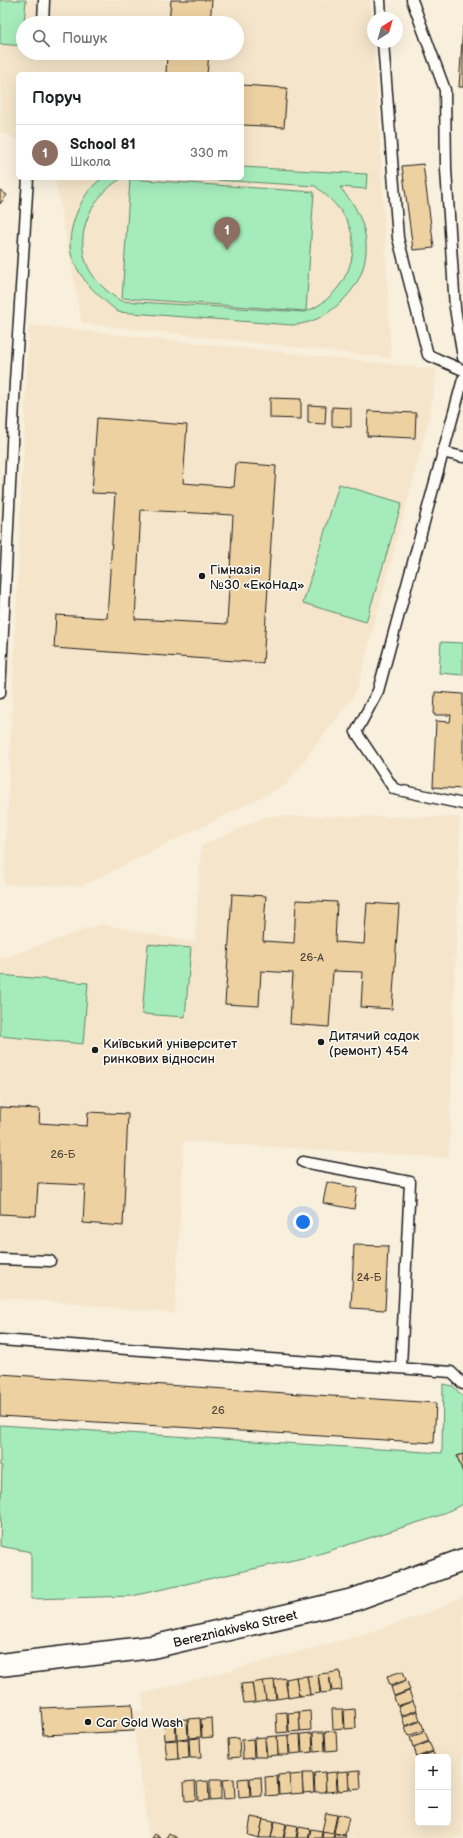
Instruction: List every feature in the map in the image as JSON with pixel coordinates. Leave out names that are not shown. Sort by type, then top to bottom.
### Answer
[{"type":"street","name":"Berezniakivska Street","points":[[0,1665],[152,1647],[353,1600],[463,1560]]},
{"type":"lane","points":[[43,16],[44,0]]},
{"type":"lane","points":[[380,0],[381,12]]},
{"type":"lane","points":[[412,0],[445,90],[446,169],[454,308],[463,358]]},
{"type":"lane","points":[[383,48],[398,238],[428,355],[463,370]]},
{"type":"lane","points":[[0,693],[2,605],[28,180]]},
{"type":"lane","points":[[463,378],[378,691],[356,732],[394,789],[463,804]]},
{"type":"lane","points":[[442,452],[463,457]]},
{"type":"lane","points":[[303,1162],[410,1182],[401,1368]]},
{"type":"lane","points":[[0,1259],[50,1261]]},
{"type":"lane","points":[[0,1340],[451,1372],[463,1384]]},
{"type":"shaded area","points":[[0,0],[370,0],[371,12],[367,12],[367,48],[374,48],[380,137],[391,358],[82,323],[55,180],[244,180],[244,72],[16,72],[16,139],[0,132]]},
{"type":"shaded area","name":"Гімназія №30 «ЕкоНад»","points":[[29,325],[437,369],[429,420],[357,689],[354,695],[286,785],[82,886],[4,884]]},
{"type":"shaded area","points":[[267,816],[460,817],[449,1158],[184,1141],[175,1313],[0,1297],[0,959],[101,924],[195,943],[201,846]]},
{"type":"shaded area","points":[[463,1596],[463,1838],[149,1838],[134,1731],[133,1711],[144,1710],[142,1694],[354,1637],[434,1611]]},
{"type":"green space","points":[[0,0],[26,0],[25,16],[16,16],[16,45],[0,44]]},
{"type":"green space","points":[[244,167],[367,174],[366,189],[340,187],[353,204],[360,217],[364,230],[366,256],[363,269],[358,281],[340,303],[329,312],[306,323],[292,325],[118,312],[91,288],[80,274],[72,257],[70,238],[72,226],[81,203],[87,193],[101,180],[120,180],[111,186],[101,196],[93,207],[83,234],[83,247],[86,261],[92,274],[101,286],[121,301],[304,312],[316,307],[336,290],[344,279],[352,254],[353,241],[350,228],[344,216],[336,205],[315,186],[214,180],[244,180]]},
{"type":"green space","points":[[130,180],[314,192],[306,311],[122,298]]},
{"type":"green space","points":[[339,484],[402,503],[366,622],[303,603]]},
{"type":"green space","points":[[441,642],[463,643],[463,675],[439,673]]},
{"type":"green space","points":[[148,944],[191,948],[185,1017],[142,1014]]},
{"type":"green space","points":[[0,975],[88,983],[83,1044],[0,1036]]},
{"type":"green space","points":[[443,1384],[453,1386],[463,1397],[463,1504],[438,1516],[316,1555],[132,1596],[31,1599],[31,1552],[0,1546],[2,1466],[0,1466],[0,1425],[442,1453]]},
{"type":"building","points":[[171,0],[212,0],[211,16],[170,16]]},
{"type":"building","points":[[463,26],[463,87],[459,87]]},
{"type":"building","points":[[167,60],[208,60],[207,72],[166,72]]},
{"type":"building","points":[[244,85],[287,88],[284,127],[244,125]]},
{"type":"building","points":[[423,164],[434,248],[413,250],[402,166]]},
{"type":"building","points":[[0,190],[7,195],[0,204]]},
{"type":"building","points":[[270,398],[301,399],[301,419],[270,418]]},
{"type":"building","points":[[308,405],[326,406],[325,424],[308,423]]},
{"type":"building","points":[[332,407],[351,408],[351,427],[332,426]]},
{"type":"building","points":[[368,411],[416,413],[415,438],[367,436]]},
{"type":"building","points":[[97,418],[187,425],[183,483],[234,487],[236,463],[276,466],[263,663],[54,648],[56,615],[107,618],[115,494],[92,493]],"holes":[[[141,510],[233,515],[227,624],[135,619]]]},
{"type":"building","points":[[435,692],[463,694],[463,789],[433,787],[436,721],[450,722],[451,715],[434,715]]},
{"type":"building","points":[[232,894],[266,896],[263,941],[294,943],[296,900],[337,902],[335,942],[364,944],[367,903],[399,905],[392,1009],[361,1007],[363,972],[333,971],[329,1027],[290,1024],[293,973],[261,971],[259,1006],[225,1004]]},
{"type":"building","points":[[0,1107],[40,1109],[39,1123],[87,1126],[88,1112],[128,1114],[123,1226],[83,1223],[85,1185],[38,1183],[36,1216],[0,1214]]},
{"type":"building","points":[[327,1182],[357,1188],[354,1209],[323,1203]]},
{"type":"building","points":[[354,1245],[388,1246],[385,1310],[351,1308]]},
{"type":"building","points":[[0,1374],[436,1403],[434,1443],[0,1416]]},
{"type":"building","points":[[463,1454],[463,1473],[457,1456]]},
{"type":"building","points":[[340,1671],[342,1690],[332,1691],[329,1673]]},
{"type":"building","points":[[403,1671],[406,1680],[390,1686],[387,1676]]},
{"type":"building","points":[[329,1673],[331,1692],[321,1693],[318,1674]]},
{"type":"building","points":[[318,1675],[320,1693],[310,1695],[307,1676]]},
{"type":"building","points":[[307,1676],[310,1695],[299,1696],[296,1677]]},
{"type":"building","points":[[296,1677],[299,1696],[288,1698],[286,1679]]},
{"type":"building","points":[[285,1678],[288,1697],[277,1699],[274,1680]]},
{"type":"building","points":[[274,1680],[276,1699],[266,1700],[263,1681]]},
{"type":"building","points":[[263,1681],[266,1700],[255,1702],[252,1683]]},
{"type":"building","points":[[407,1681],[410,1690],[394,1696],[391,1687]]},
{"type":"building","points":[[252,1683],[255,1702],[244,1703],[241,1684]]},
{"type":"building","points":[[409,1691],[413,1701],[397,1706],[394,1697]]},
{"type":"building","points":[[413,1701],[417,1710],[401,1716],[398,1707]]},
{"type":"building","name":"Car Gold Wash","points":[[132,1704],[134,1731],[43,1735],[41,1708]]},
{"type":"building","points":[[332,1709],[343,1709],[344,1728],[333,1729]]},
{"type":"building","points":[[355,1709],[356,1728],[345,1729],[344,1710]]},
{"type":"building","points":[[310,1711],[311,1730],[300,1731],[299,1712]]},
{"type":"building","points":[[417,1711],[420,1720],[405,1726],[402,1717]]},
{"type":"building","points":[[287,1712],[288,1732],[277,1733],[276,1713]]},
{"type":"building","points":[[299,1712],[300,1731],[289,1732],[288,1713]]},
{"type":"building","points":[[200,1718],[201,1737],[189,1738],[188,1719]]},
{"type":"building","points":[[212,1718],[213,1737],[202,1738],[201,1719]]},
{"type":"building","points":[[175,1719],[176,1739],[165,1740],[164,1720]]},
{"type":"building","points":[[187,1719],[188,1738],[177,1739],[176,1720]]},
{"type":"building","points":[[421,1721],[424,1730],[408,1736],[405,1727]]},
{"type":"building","points":[[336,1731],[337,1750],[326,1751],[325,1732]]},
{"type":"building","points":[[313,1732],[324,1732],[325,1751],[314,1752]]},
{"type":"building","points":[[425,1732],[429,1741],[413,1747],[410,1737]]},
{"type":"building","points":[[312,1733],[313,1752],[302,1753],[301,1734]]},
{"type":"building","points":[[300,1734],[301,1753],[290,1754],[289,1735]]},
{"type":"building","points":[[288,1735],[289,1755],[278,1755],[277,1736]]},
{"type":"building","points":[[277,1736],[278,1755],[267,1756],[265,1737]]},
{"type":"building","points":[[265,1737],[266,1757],[255,1757],[254,1738]]},
{"type":"building","points":[[200,1738],[201,1758],[190,1758],[189,1739]]},
{"type":"building","points":[[239,1738],[240,1757],[229,1758],[228,1739]]},
{"type":"building","points":[[188,1739],[189,1758],[178,1759],[177,1740]]},
{"type":"building","points":[[253,1739],[254,1758],[243,1759],[242,1740]]},
{"type":"building","points":[[177,1740],[178,1759],[167,1760],[165,1741]]},
{"type":"building","points":[[429,1742],[433,1751],[425,1754],[416,1754],[414,1748]]},
{"type":"building","points":[[360,1770],[361,1789],[350,1790],[349,1771]]},
{"type":"building","points":[[348,1771],[349,1790],[338,1791],[337,1772]]},
{"type":"building","points":[[325,1772],[326,1792],[315,1792],[314,1773]]},
{"type":"building","points":[[336,1772],[337,1791],[326,1792],[325,1773]]},
{"type":"building","points":[[302,1773],[313,1773],[314,1792],[303,1793]]},
{"type":"building","points":[[289,1774],[291,1793],[279,1794],[278,1775]]},
{"type":"building","points":[[302,1774],[303,1793],[291,1794],[290,1775]]},
{"type":"building","points":[[277,1776],[278,1795],[266,1796],[265,1777]]},
{"type":"building","points":[[261,1777],[262,1796],[251,1797],[250,1778]]},
{"type":"building","points":[[249,1778],[250,1797],[239,1798],[238,1779]]},
{"type":"building","points":[[234,1779],[235,1798],[224,1799],[222,1780]]},
{"type":"building","points":[[210,1780],[221,1780],[221,1799],[210,1800]]},
{"type":"building","points":[[195,1781],[196,1800],[185,1801],[184,1782]]},
{"type":"building","points":[[208,1781],[209,1800],[198,1801],[197,1782]]},
{"type":"building","points":[[326,1813],[337,1815],[333,1833],[322,1831]]},
{"type":"building","points":[[338,1814],[349,1817],[345,1835],[334,1833]]},
{"type":"building","points":[[251,1817],[263,1819],[259,1838],[248,1835]]},
{"type":"building","points":[[263,1819],[274,1821],[271,1838],[259,1838]]},
{"type":"building","points":[[275,1821],[286,1824],[283,1838],[271,1838]]},
{"type":"building","points":[[287,1824],[298,1826],[296,1838],[284,1838]]},
{"type":"building","points":[[299,1827],[310,1829],[308,1838],[297,1838]]},
{"type":"building","points":[[311,1829],[322,1831],[321,1838],[309,1838]]},
{"type":"building","points":[[323,1832],[334,1834],[333,1838],[322,1838]]},
{"type":"building","points":[[169,1833],[177,1838],[166,1838]]},
{"type":"building","points":[[155,1834],[161,1838],[152,1838]]},
{"type":"building","points":[[335,1834],[346,1836],[345,1838],[334,1838]]},
{"type":"place","name":"School 81","points":[[227,250]]},
{"type":"place","name":"Гімназія №30 «ЕкоНад»","points":[[202,576]]},
{"type":"place","name":"Дитячий садок (ремонт) 454","points":[[321,1042]]},
{"type":"place","name":"Київський університет ринкових відносин","points":[[95,1050]]},
{"type":"place","name":"Car Gold Wash","points":[[88,1722]]}]
